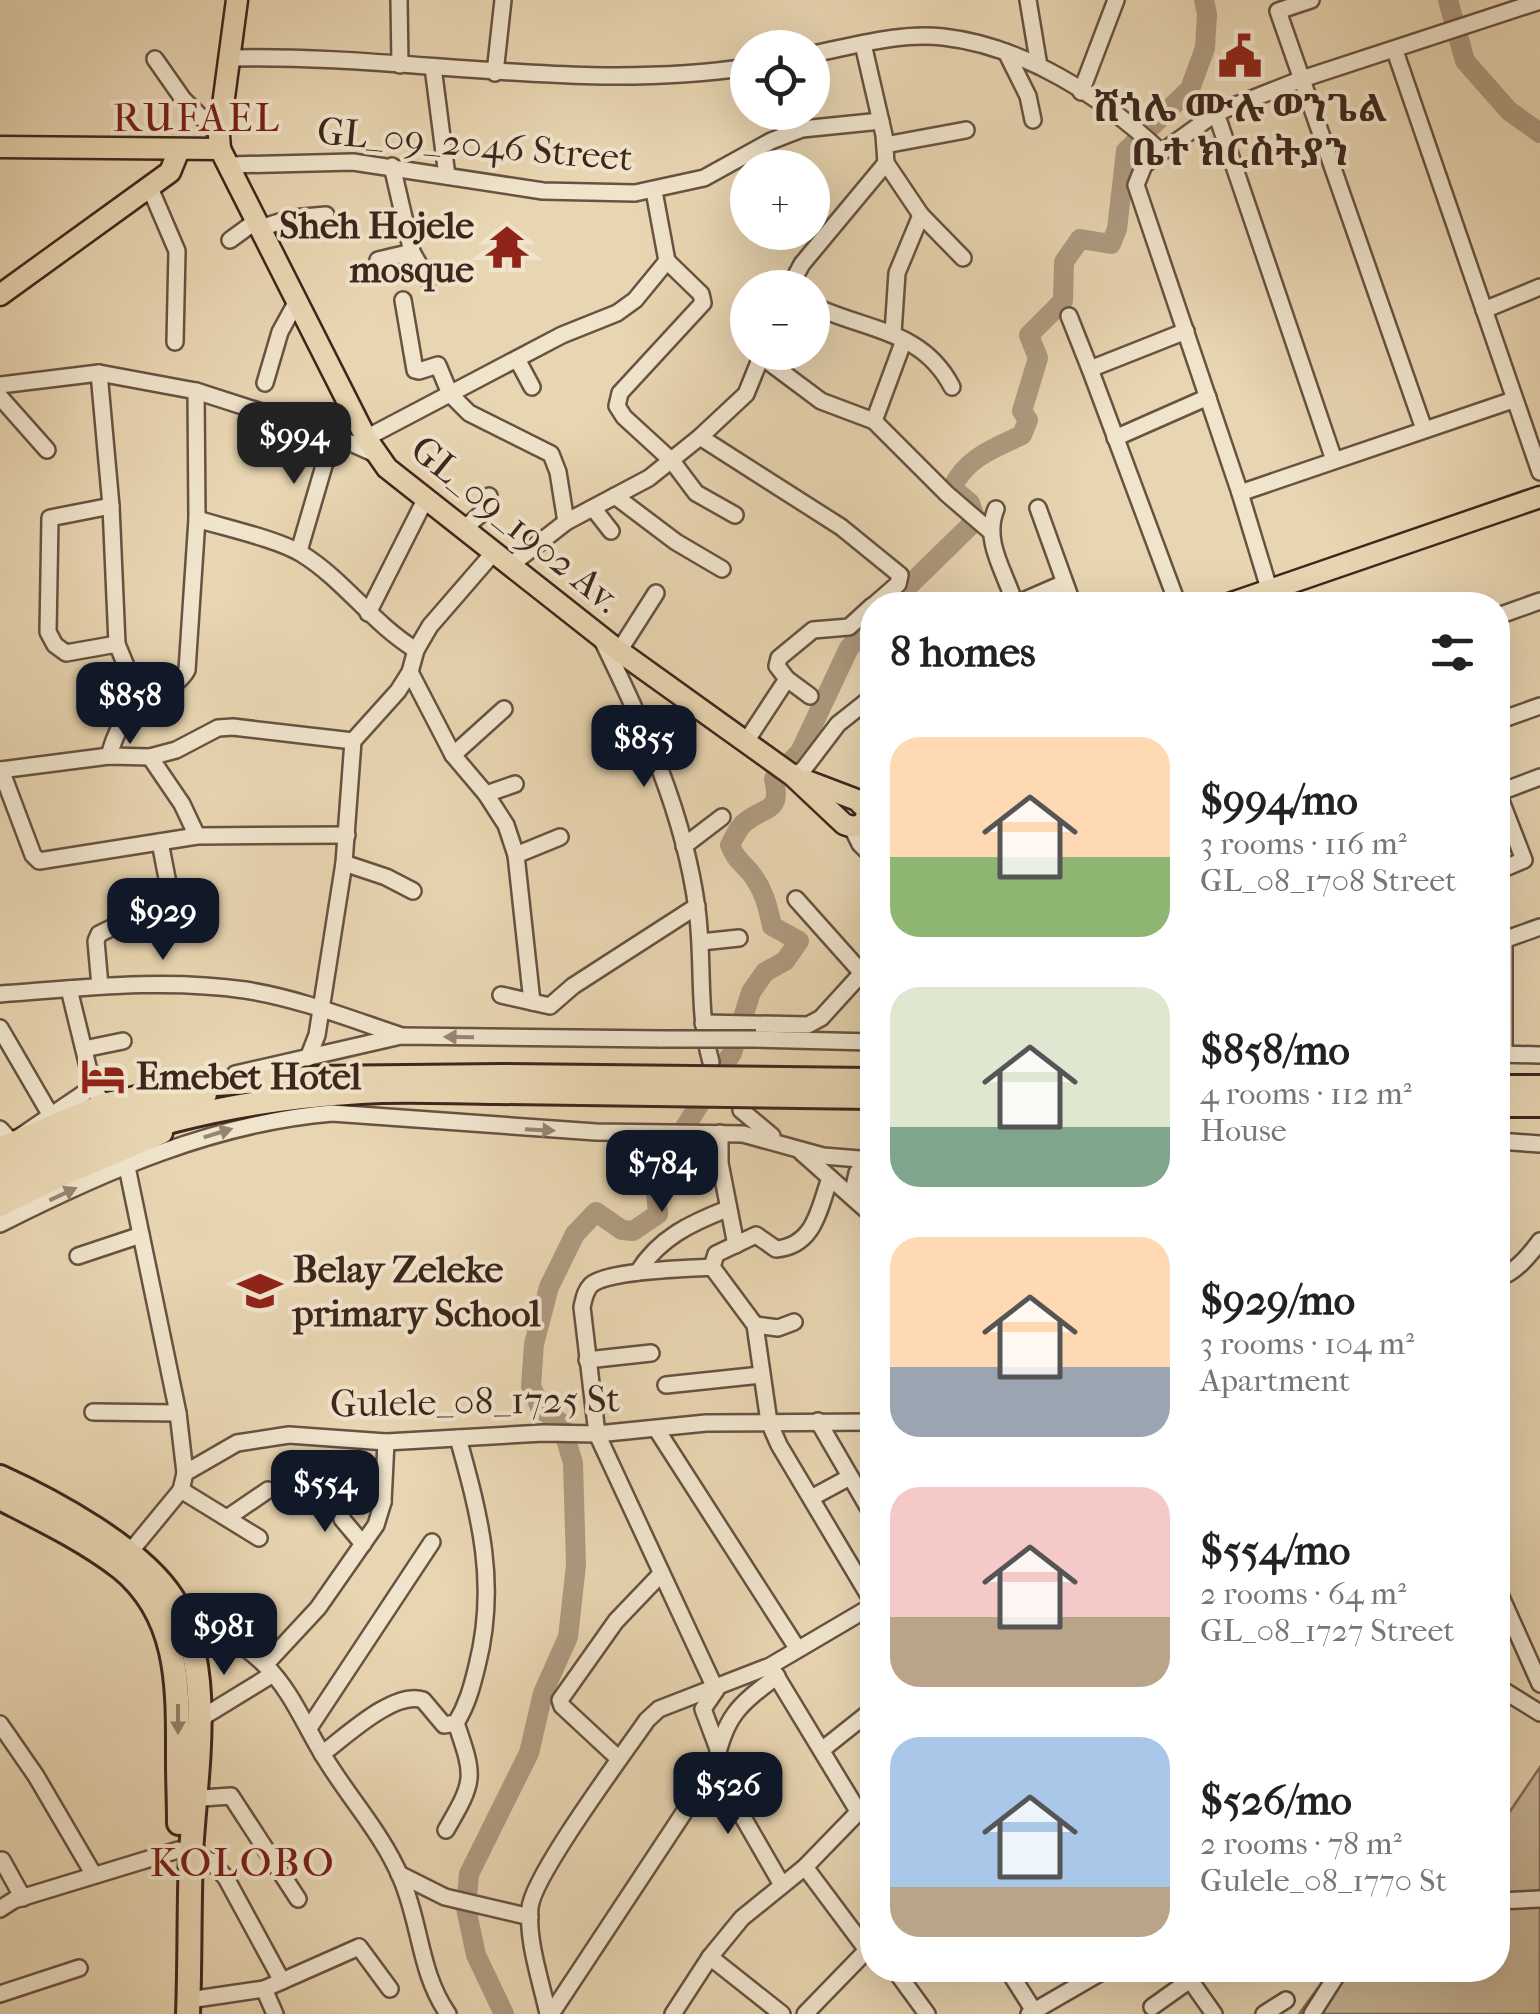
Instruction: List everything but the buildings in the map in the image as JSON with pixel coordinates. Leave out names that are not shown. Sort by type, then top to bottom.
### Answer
[{"type":"highway","points":[[184,1086],[251,1093],[364,1092],[500,1084],[860,1080]]},
{"type":"highway","points":[[500,1084],[860,1098]]},
{"type":"highway","points":[[1510,1087],[1540,1088]]},
{"type":"highway","points":[[0,1168],[147,1108],[251,1093]]},
{"type":"highway","points":[[0,1186],[79,1151],[251,1093]]},
{"type":"highway","points":[[1510,1105],[1540,1105]]},
{"type":"highway","points":[[0,1477],[130,1552],[152,1571],[169,1613],[193,1650],[198,1720],[187,1799],[184,2009]]},
{"type":"highway","points":[[0,1498],[121,1569],[169,1613],[187,1799]]},
{"type":"main road","points":[[0,148],[223,150],[238,0]]},
{"type":"main road","points":[[0,295],[170,172],[178,150]]},
{"type":"main road","name":"GL_09_1902 Av.","points":[[223,150],[371,446],[387,468],[619,651],[786,771]]},
{"type":"main road","points":[[1288,592],[1540,498]]},
{"type":"main road","points":[[786,771],[860,803]]},
{"type":"main road","points":[[786,771],[847,824],[860,826]]},
{"type":"main road","points":[[4,1140],[98,1095],[184,1086]]},
{"type":"main road","points":[[0,1206],[251,1093]]},
{"type":"street","points":[[400,0],[400,65]]},
{"type":"street","points":[[495,73],[503,0]]},
{"type":"street","points":[[1028,0],[1040,66]]},
{"type":"street","points":[[1080,92],[1116,0]]},
{"type":"street","points":[[1311,0],[1277,6],[1424,429]]},
{"type":"street","points":[[1487,0],[1493,17]]},
{"type":"street","points":[[1270,592],[1136,184],[1144,164],[1155,146],[1216,112],[1302,79],[1540,1]]},
{"type":"street","points":[[830,50],[942,37],[1006,52],[1040,66],[1128,122],[1155,146]]},
{"type":"street","points":[[863,44],[881,121],[886,163],[921,215],[963,258]]},
{"type":"street","points":[[1395,50],[1540,472]]},
{"type":"street","points":[[1006,52],[1028,96],[1033,120]]},
{"type":"street","points":[[232,58],[286,56],[495,73],[672,74],[730,69]]},
{"type":"street","points":[[154,59],[223,150]]},
{"type":"street","points":[[433,67],[447,176]]},
{"type":"street","points":[[1216,112],[1334,460]]},
{"type":"street","name":"GL_09_2046 Street","points":[[223,150],[392,166],[543,191],[598,194],[654,191],[704,178],[791,132],[881,121]]},
{"type":"street","points":[[885,146],[966,130]]},
{"type":"street","points":[[799,270],[886,163]]},
{"type":"street","points":[[392,166],[412,252],[428,280]]},
{"type":"street","points":[[150,188],[177,250],[175,342]]},
{"type":"street","points":[[654,191],[667,262],[700,294],[703,303],[616,400],[624,417],[672,461],[696,493],[735,515]]},
{"type":"street","points":[[230,240],[258,224],[326,215]]},
{"type":"street","points":[[874,421],[899,336],[897,273],[921,215]]},
{"type":"street","points":[[378,260],[412,252]]},
{"type":"street","points":[[0,385],[99,373],[196,390],[371,446],[450,394],[562,334],[618,313],[635,300],[667,262]]},
{"type":"street","points":[[1484,310],[1540,288]]},
{"type":"street","points":[[403,300],[415,370],[438,365],[450,394],[469,413],[546,449],[555,460],[566,522]]},
{"type":"street","points":[[265,383],[280,332],[297,302]]},
{"type":"street","points":[[830,311],[899,336],[932,357],[952,387]]},
{"type":"street","points":[[1069,316],[1173,592]]},
{"type":"street","points":[[1090,369],[1186,331]]},
{"type":"street","points":[[517,359],[532,387]]},
{"type":"street","points":[[308,1058],[317,1035],[344,864],[352,742],[398,691],[410,672],[416,650],[449,602],[503,558],[649,478],[672,461],[735,408],[756,370]]},
{"type":"street","points":[[781,370],[820,401],[874,421],[986,528],[1010,592]]},
{"type":"street","points":[[99,373],[111,506],[117,644],[142,702]]},
{"type":"street","points":[[109,756],[119,726],[142,702],[186,674],[197,519],[196,390]]},
{"type":"street","points":[[0,397],[47,450]]},
{"type":"street","points":[[1115,438],[1208,398]]},
{"type":"street","points":[[1240,494],[1514,400]]},
{"type":"street","points":[[298,551],[333,435]]},
{"type":"street","points":[[700,437],[841,527],[901,578],[887,592]]},
{"type":"street","points":[[558,472],[576,469]]},
{"type":"street","points":[[465,528],[482,512],[489,496]]},
{"type":"street","points":[[614,496],[676,542],[722,569]]},
{"type":"street","points":[[368,612],[426,498]]},
{"type":"street","points":[[111,506],[50,518],[48,632],[66,653],[117,644]]},
{"type":"street","points":[[594,508],[612,532]]},
{"type":"street","points":[[1038,508],[1068,592]]},
{"type":"street","points":[[986,528],[996,509]]},
{"type":"street","points":[[197,519],[298,551],[397,639],[416,650]]},
{"type":"street","points":[[1044,592],[1064,583]]},
{"type":"street","points":[[619,651],[656,593]]},
{"type":"street","points":[[1510,612],[1540,601]]},
{"type":"street","points":[[810,696],[787,679],[777,666],[778,658],[813,630],[849,626],[860,617]]},
{"type":"street","points":[[600,636],[650,739],[684,846],[697,906],[703,1023],[712,1062]]},
{"type":"street","points":[[410,672],[453,755],[500,814],[516,855],[532,1002]]},
{"type":"street","points":[[744,743],[787,679]]},
{"type":"street","points":[[1510,717],[1540,706]]},
{"type":"street","points":[[786,771],[803,770],[838,724],[860,707]]},
{"type":"street","points":[[453,755],[504,709]]},
{"type":"street","points":[[347,834],[197,836],[36,859],[0,770],[109,756],[150,757],[181,748],[218,728],[352,742]]},
{"type":"street","points":[[150,757],[182,804],[197,836]]},
{"type":"street","points":[[1510,787],[1540,776]]},
{"type":"street","points":[[486,794],[516,784]]},
{"type":"street","points":[[1510,815],[1532,857]]},
{"type":"street","points":[[684,846],[722,817]]},
{"type":"street","points":[[847,824],[860,843]]},
{"type":"street","points":[[516,855],[560,838]]},
{"type":"street","points":[[100,986],[96,941],[100,934],[170,899],[160,842]]},
{"type":"street","points":[[344,864],[386,876],[413,890]]},
{"type":"street","points":[[796,899],[860,960]]},
{"type":"street","points":[[551,1038],[550,1006],[572,986],[697,906]]},
{"type":"street","points":[[1510,938],[1540,927]]},
{"type":"street","points":[[701,942],[738,938]]},
{"type":"street","points":[[703,1023],[808,1025],[821,1018],[860,977]]},
{"type":"street","points":[[0,994],[136,984],[243,990],[319,1008],[401,1036]]},
{"type":"street","points":[[4,1140],[50,1114],[98,1095],[68,988]]},
{"type":"street","points":[[501,996],[550,1006]]},
{"type":"street","points":[[0,1028],[50,1114]]},
{"type":"street","points":[[184,1086],[401,1036],[860,1042]]},
{"type":"street","points":[[84,1049],[123,1041]]},
{"type":"street","points":[[1510,1054],[1540,1055]]},
{"type":"street","points":[[0,1224],[127,1167],[242,1126],[332,1113],[516,1128],[720,1133],[745,1121],[798,1150],[860,1201]]},
{"type":"street","points":[[720,1133],[720,1163],[736,1245]]},
{"type":"street","points":[[1510,1142],[1540,1144]]},
{"type":"street","points":[[798,1150],[860,1159]]},
{"type":"street","points":[[127,1167],[178,1414],[185,1473],[180,1490],[130,1552]]},
{"type":"street","points":[[852,1192],[860,1177]]},
{"type":"street","points":[[712,1268],[716,1254],[756,1235],[776,1249],[800,1243],[815,1221],[830,1178]]},
{"type":"street","points":[[638,1272],[666,1239],[728,1209]]},
{"type":"street","points":[[78,1256],[141,1235]]},
{"type":"street","points":[[1510,1273],[1540,1241]]},
{"type":"street","points":[[712,1268],[638,1272],[598,1280],[586,1292],[582,1307],[590,1433],[716,1690]]},
{"type":"street","points":[[712,1268],[754,1324],[769,1422],[860,1582]]},
{"type":"street","points":[[754,1324],[778,1328],[794,1322]]},
{"type":"street","points":[[588,1360],[651,1352]]},
{"type":"street","points":[[666,1385],[761,1375]]},
{"type":"street","points":[[93,1412],[178,1414]]},
{"type":"street","points":[[818,1421],[860,1494]]},
{"type":"street","name":"Gulele_08_1725 St","points":[[185,1473],[237,1442],[290,1435],[386,1442],[658,1430],[706,1423],[860,1422]]},
{"type":"street","points":[[658,1430],[797,1648]]},
{"type":"street","points":[[446,1830],[468,1792],[471,1770],[456,1724],[468,1702],[488,1615],[488,1567],[458,1438]]},
{"type":"street","points":[[198,1720],[269,1670],[364,1544],[382,1513],[386,1442]]},
{"type":"street","points":[[811,1498],[850,1477]]},
{"type":"street","points":[[180,1490],[259,1538]]},
{"type":"street","points":[[227,1518],[268,1490]]},
{"type":"street","points":[[358,1494],[383,1502]]},
{"type":"street","points":[[342,1504],[342,1520],[364,1544]]},
{"type":"street","points":[[309,1728],[432,1542]]},
{"type":"street","points":[[620,1759],[560,1700],[616,1621],[660,1575]]},
{"type":"street","points":[[550,2014],[714,1767],[727,1722],[738,1706],[797,1648],[860,1610]]},
{"type":"street","points":[[169,1613],[197,1615],[269,1670],[399,1874],[416,1920],[426,1975],[448,2014]]},
{"type":"street","points":[[1510,1613],[1536,1663],[1540,1684]]},
{"type":"street","points":[[550,2014],[530,1918],[531,1901],[554,1860],[647,1720],[659,1710],[773,1671]]},
{"type":"street","points":[[673,2014],[710,1957],[742,1918],[805,1867],[858,1810],[773,1671]]},
{"type":"street","points":[[716,1690],[703,1709],[718,1749]]},
{"type":"street","points":[[1510,1694],[1540,1713]]},
{"type":"street","points":[[322,1754],[371,1717],[408,1699],[423,1700],[444,1725],[456,1724]]},
{"type":"street","points":[[822,1748],[860,1719]]},
{"type":"street","points":[[0,1724],[36,1776],[94,1875]]},
{"type":"street","points":[[714,1767],[782,1886]]},
{"type":"street","points":[[187,1799],[223,1794],[235,1800],[298,1898]]},
{"type":"street","points":[[0,1909],[94,1875],[185,1854],[210,1861],[226,1878],[282,1981]]},
{"type":"street","points":[[2,1860],[23,1898]]},
{"type":"street","points":[[805,1867],[860,1936]]},
{"type":"street","points":[[399,1874],[446,1898],[530,1918]]},
{"type":"street","points":[[1510,1900],[1540,1899]]},
{"type":"street","points":[[184,2009],[264,1989],[359,1947],[390,1989]]},
{"type":"street","points":[[710,1957],[782,2014]]},
{"type":"street","points":[[805,2014],[860,1958]]},
{"type":"street","points":[[0,1994],[79,1968]]},
{"type":"street","points":[[904,1982],[927,2014]]},
{"type":"street","points":[[1015,1982],[1032,2013],[1085,1982]]},
{"type":"street","points":[[1152,2007],[1179,1982]]},
{"type":"street","points":[[1192,1982],[1214,2014]]},
{"type":"street","points":[[1312,2014],[1332,1982]]},
{"type":"street","points":[[264,1989],[275,2014]]},
{"type":"street","points":[[1264,2014],[1286,2000]]},
{"type":"shaded area","points":[[1540,1767],[1540,2014],[1299,2014],[1322,1982],[1510,1982],[1510,1811]]},
{"type":"waterway","points":[[902,592],[976,520],[970,503],[952,488],[958,477],[982,455],[1022,435],[1028,420],[1022,411],[1038,358],[1029,335],[1063,301],[1064,262],[1080,239],[1111,244],[1117,229],[1126,151],[1190,89],[1205,48],[1204,0]]},
{"type":"waterway","points":[[1448,0],[1465,61],[1509,111],[1540,133]]},
{"type":"waterway","points":[[504,2014],[476,1955],[466,1908],[469,1874],[529,1753],[543,1693],[568,1637],[576,1565],[573,1463],[561,1423],[541,1409],[531,1386],[534,1344],[549,1287],[575,1234],[596,1212],[622,1230],[633,1231],[658,1214],[655,1182],[666,1157],[732,1053],[751,992],[765,972],[785,961],[799,941],[772,926],[758,884],[730,845],[744,823],[774,804],[774,779],[800,752],[849,648],[860,636]]},
{"type":"place","name":"ሸጎሌ ሙሉ ወንጌል ቤተ ክርስትያን","points":[[1240,56]]},
{"type":"place","name":"Sheh Hojele mosque","points":[[507,247]]},
{"type":"place","name":"Emebet Hotel","points":[[103,1076]]},
{"type":"place","name":"Belay Zeleke primary School","points":[[260,1291]]},
{"type":"district","name":"RUFAEL","points":[[197,117]]},
{"type":"district","name":"KOLOBO","points":[[243,1862]]}]
